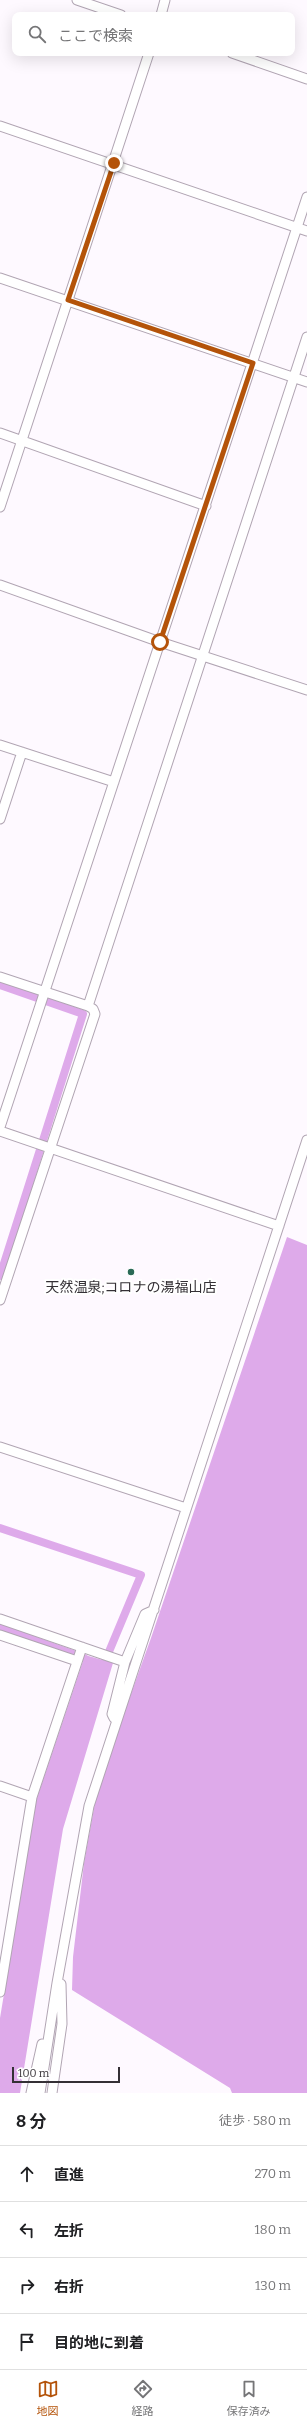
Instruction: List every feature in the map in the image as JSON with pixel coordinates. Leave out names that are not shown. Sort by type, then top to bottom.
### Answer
[{"type":"street","points":[[76,0],[112,12]]},
{"type":"street","points":[[162,12],[166,0]]},
{"type":"street","points":[[0,506],[148,56]]},
{"type":"street","points":[[241,56],[307,79]]},
{"type":"street","points":[[0,126],[114,163],[307,231]]},
{"type":"street","points":[[0,1127],[307,197]]},
{"type":"street","points":[[0,278],[307,382]]},
{"type":"street","points":[[88,1006],[307,338]]},
{"type":"street","points":[[0,433],[206,506]]},
{"type":"street","points":[[0,585],[160,642],[307,690]]},
{"type":"street","points":[[0,744],[114,782]]},
{"type":"street","points":[[0,819],[22,752]]},
{"type":"street","points":[[0,977],[42,997],[88,1006],[93,1009],[95,1014],[49,1147],[0,1300]]},
{"type":"street","points":[[0,1131],[279,1226]]},
{"type":"street","points":[[40,2093],[89,1806],[115,1721],[154,1610],[307,1140]]},
{"type":"street","points":[[0,1447],[186,1508]]},
{"type":"street","points":[[115,1721],[112,1714],[121,1660],[145,1614],[154,1610]]},
{"type":"street","points":[[0,1619],[79,1655]]},
{"type":"street","points":[[0,1635],[79,1655],[99,1653],[121,1660]]},
{"type":"street","points":[[0,1992],[4,1944],[32,1797],[79,1655]]},
{"type":"street","points":[[0,1786],[32,1797]]},
{"type":"street","points":[[52,2093],[62,2024],[60,1971]]},
{"type":"street","points":[[30,2093],[43,2042],[49,2037]]},
{"type":"shaded area","points":[[287,1237],[307,1245],[307,2093],[232,2093],[230,2088],[72,1990],[73,1957],[84,1863],[98,1786],[151,1638]]},
{"type":"shaded area","points":[[85,1655],[113,1663],[63,1829],[20,2093],[0,2093],[0,2018],[36,1801]]},
{"type":"waterway","points":[[0,985],[83,1014],[0,1276]]},
{"type":"waterway","points":[[0,1528],[141,1575],[103,1666]]},
{"type":"waterway","points":[[0,1628],[84,1658]]},
{"type":"place","name":"天然温泉;コロナの湯福山店","points":[[131,1272]]},
{"type":"route","points":[[114,163],[68,300],[253,363],[160,642]]}]
